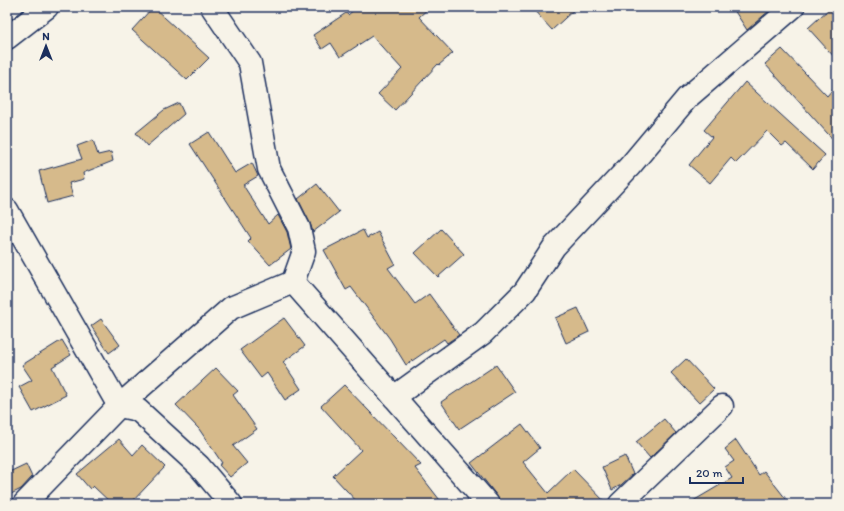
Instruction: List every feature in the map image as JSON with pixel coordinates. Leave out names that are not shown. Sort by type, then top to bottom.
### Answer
[{"type":"street","points":[[7,38],[47,7]]},
{"type":"street","points":[[24,504],[119,406],[231,308],[293,282],[304,251],[298,228],[269,168],[250,63],[212,7]]},
{"type":"street","points":[[394,398],[483,333],[525,291],[554,247],[630,166],[687,98],[793,7]]},
{"type":"street","points":[[7,210],[119,406],[138,410],[199,466],[231,504]]},
{"type":"street","points":[[293,282],[488,504]]},
{"type":"street","points":[[620,504],[722,406]]},
{"type":"building","points":[[153,7],[209,58],[187,80],[132,30]]},
{"type":"building","points":[[357,7],[430,7],[419,17],[453,53],[439,65],[438,64],[395,110],[378,94],[402,69],[372,36],[340,57],[331,43],[322,49],[313,35],[346,13],[348,15]]},
{"type":"building","points":[[531,7],[577,7],[552,30]]},
{"type":"building","points":[[732,7],[768,7],[770,10],[747,30]]},
{"type":"building","points":[[830,8],[837,16],[837,60],[808,28]]},
{"type":"building","points":[[782,49],[827,96],[837,84],[837,144],[765,64]]},
{"type":"building","points":[[745,82],[825,155],[813,169],[786,143],[782,146],[767,131],[736,163],[731,158],[710,183],[689,165],[712,137],[704,130]]},
{"type":"building","points":[[179,103],[184,114],[147,146],[136,133],[164,110]]},
{"type":"building","points":[[209,132],[235,173],[252,163],[258,176],[243,185],[268,224],[278,215],[287,232],[291,249],[270,265],[248,241],[251,238],[190,144]]},
{"type":"building","points":[[93,140],[98,155],[111,152],[113,161],[83,173],[84,179],[69,183],[73,196],[47,203],[39,171],[82,159],[77,146]]},
{"type":"building","points":[[317,184],[339,212],[313,232],[298,199]]},
{"type":"building","points":[[441,229],[464,254],[438,277],[415,253]]},
{"type":"building","points":[[363,230],[367,238],[378,232],[395,264],[388,268],[415,304],[429,294],[459,335],[447,343],[444,339],[406,365],[390,339],[351,287],[346,290],[324,250]]},
{"type":"building","points":[[578,308],[589,332],[566,343],[555,318]]},
{"type":"building","points":[[284,318],[305,346],[283,362],[301,389],[285,400],[267,373],[261,378],[240,350]]},
{"type":"building","points":[[101,319],[120,345],[109,353],[91,326]]},
{"type":"building","points":[[62,340],[71,355],[52,367],[66,395],[33,412],[19,387],[32,380],[22,365]]},
{"type":"building","points":[[686,359],[714,389],[699,403],[671,373]]},
{"type":"building","points":[[496,365],[515,392],[459,429],[441,402]]},
{"type":"building","points":[[216,368],[238,391],[233,395],[257,429],[233,446],[247,463],[230,477],[219,465],[222,463],[199,429],[176,405]]},
{"type":"building","points":[[344,385],[421,465],[415,468],[443,504],[359,504],[333,476],[361,450],[321,406]]},
{"type":"building","points":[[664,419],[676,433],[650,458],[636,442]]},
{"type":"building","points":[[522,424],[540,448],[523,462],[548,493],[573,469],[607,504],[500,504],[497,496],[471,463]]},
{"type":"building","points":[[119,439],[133,455],[142,445],[165,467],[130,504],[112,504],[93,486],[90,489],[77,474]]},
{"type":"building","points":[[736,440],[759,475],[764,471],[790,504],[688,504],[732,478],[725,467],[734,461],[725,449]]},
{"type":"building","points":[[625,456],[633,474],[621,485],[612,490],[602,467]]},
{"type":"building","points":[[26,464],[32,477],[21,489],[7,496],[7,473]]}]
